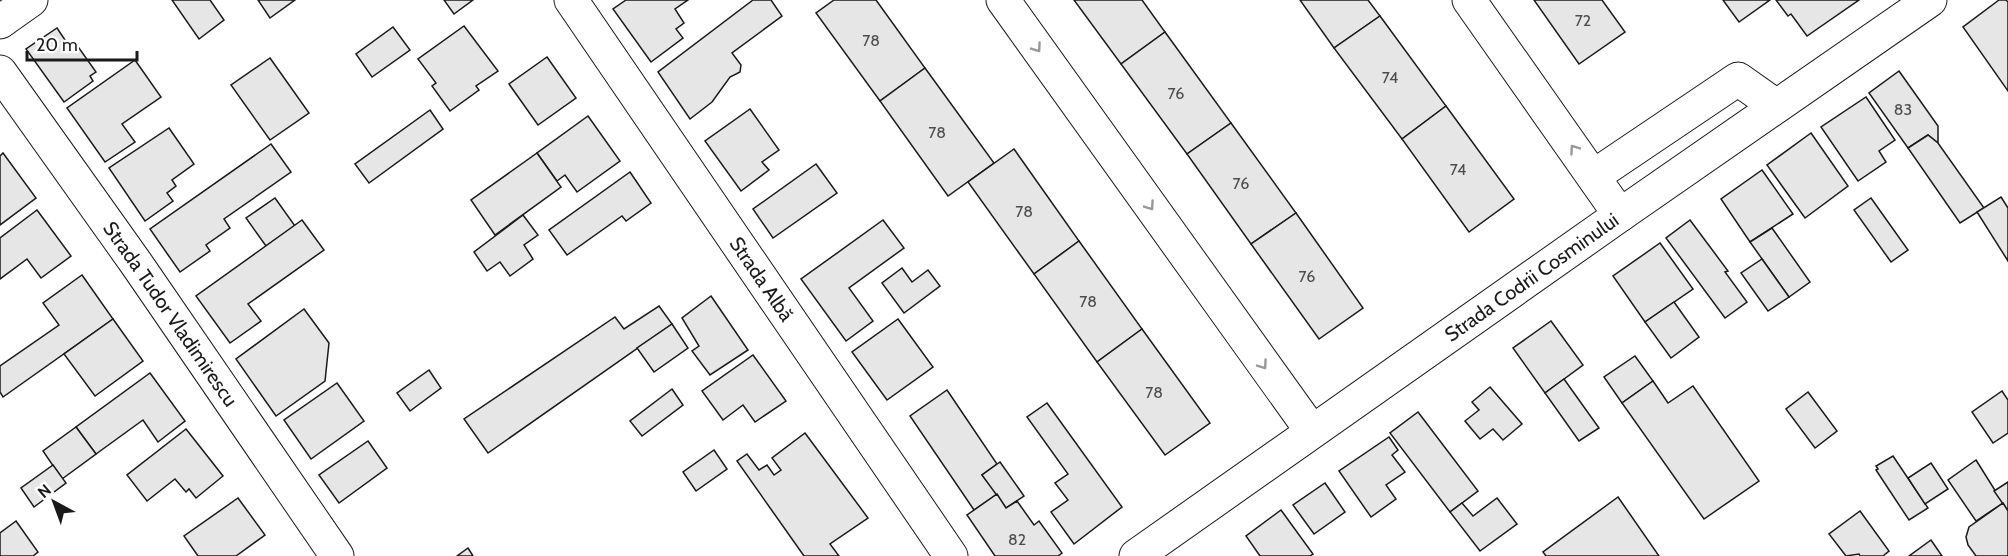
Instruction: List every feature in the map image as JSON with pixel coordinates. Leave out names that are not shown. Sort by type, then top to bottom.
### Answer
[{"type":"street","points":[[0,22],[31,0]]},
{"type":"street","name":"Strada Albă","points":[[571,0],[951,556]]},
{"type":"street","points":[[1003,0],[1311,430]]},
{"type":"street","points":[[1469,0],[1620,215]]},
{"type":"street","name":"Strada Codrii Cosminului","points":[[1136,556],[1311,430],[1930,0]]},
{"type":"street","name":"Strada Tudor Vladimirescu","points":[[0,72],[138,266],[337,556]]},
{"type":"street","points":[[1594,176],[1738,79],[1776,106]]},
{"type":"building","points":[[172,0],[210,0],[224,20],[199,39]]},
{"type":"building","points":[[258,0],[295,0],[270,18]]},
{"type":"building","points":[[444,0],[473,0],[454,14]]},
{"type":"building","points":[[626,0],[688,0],[675,9],[684,23],[676,29],[683,38],[651,62],[613,9]]},
{"type":"building","points":[[753,0],[771,0],[782,16],[732,53],[741,65],[740,72],[730,77],[712,102],[690,119],[658,72]]},
{"type":"building","points":[[834,0],[876,0],[925,68],[880,101],[816,13]]},
{"type":"building","points":[[1074,0],[1142,0],[1165,32],[1121,64]]},
{"type":"building","points":[[1300,0],[1368,0],[1380,16],[1334,48]]},
{"type":"building","points":[[1534,0],[1602,0],[1625,32],[1579,64]]},
{"type":"building","points":[[1723,0],[1770,0],[1739,22]]},
{"type":"building","points":[[1776,0],[1859,0],[1807,36],[1791,14],[1788,16]]},
{"type":"building","points":[[1999,0],[2008,2],[2008,91],[1963,27]]},
{"type":"building","points":[[1380,16],[1446,106],[1402,139],[1334,48]]},
{"type":"building","points":[[464,26],[498,71],[476,86],[479,90],[450,111],[432,86],[436,83],[418,59]]},
{"type":"building","points":[[393,27],[410,50],[372,77],[356,54]]},
{"type":"building","points":[[57,28],[73,52],[79,48],[96,72],[90,76],[93,81],[64,102],[26,49]]},
{"type":"building","points":[[1165,32],[1231,123],[1187,154],[1121,64]]},
{"type":"building","points":[[547,57],[576,98],[538,125],[509,84]]},
{"type":"building","points":[[270,58],[309,113],[270,140],[231,85]]},
{"type":"building","points":[[135,60],[161,97],[122,124],[135,142],[105,162],[67,108]]},
{"type":"building","points":[[925,68],[994,163],[948,196],[880,101]]},
{"type":"building","points":[[1899,71],[1938,126],[1938,143],[1928,135],[1908,148],[1869,93]]},
{"type":"building","points":[[1866,97],[1895,140],[1879,151],[1886,162],[1858,181],[1821,127]]},
{"type":"building","points":[[1446,106],[1514,199],[1469,232],[1402,139]]},
{"type":"building","points":[[750,109],[779,150],[762,162],[769,170],[741,191],[705,141]]},
{"type":"building","points":[[430,110],[443,129],[369,183],[355,164]]},
{"type":"building","points":[[588,116],[620,161],[577,192],[565,175],[557,181],[537,153]]},
{"type":"building","points":[[1231,123],[1296,213],[1251,244],[1187,154]]},
{"type":"building","points":[[169,128],[194,164],[172,180],[176,186],[167,193],[173,201],[145,221],[109,168]]},
{"type":"building","points":[[1811,133],[1848,186],[1805,218],[1767,165]]},
{"type":"building","points":[[1928,135],[1938,143],[1984,208],[1960,223],[1908,148]]},
{"type":"building","points":[[271,144],[291,172],[224,219],[230,228],[206,245],[210,251],[180,272],[150,229]]},
{"type":"building","points":[[1014,149],[1079,241],[1034,274],[968,182]]},
{"type":"building","points":[[3,153],[36,198],[0,225],[0,156]]},
{"type":"building","points":[[537,153],[561,187],[495,235],[471,200]]},
{"type":"building","points":[[816,164],[837,193],[773,238],[753,209]]},
{"type":"building","points":[[1762,170],[1793,214],[1750,242],[1721,199]]},
{"type":"building","points":[[630,172],[651,203],[626,221],[622,216],[567,255],[549,230]]},
{"type":"building","points":[[2001,197],[2008,208],[2008,261],[1977,212]]},
{"type":"building","points":[[275,198],[295,226],[266,246],[246,218]]},
{"type":"building","points":[[1871,198],[1908,250],[1891,262],[1854,210]]},
{"type":"building","points":[[37,210],[71,256],[41,278],[27,259],[0,279],[0,238]]},
{"type":"building","points":[[1296,213],[1363,308],[1319,339],[1251,244]]},
{"type":"building","points":[[523,215],[538,235],[524,245],[533,259],[510,276],[500,262],[487,271],[474,252]]},
{"type":"building","points":[[302,220],[324,250],[248,304],[261,321],[230,343],[196,296]]},
{"type":"building","points":[[883,220],[904,248],[849,288],[873,321],[846,341],[801,279]]},
{"type":"building","points":[[1690,220],[1728,271],[1725,272],[1747,302],[1725,318],[1666,238]]},
{"type":"building","points":[[1772,228],[1810,282],[1789,297],[1750,242]]},
{"type":"building","points":[[1079,241],[1142,329],[1097,362],[1034,274]]},
{"type":"building","points":[[1660,243],[1693,289],[1645,322],[1613,276]]},
{"type":"building","points":[[1762,259],[1789,297],[1768,311],[1741,273]]},
{"type":"building","points":[[902,268],[912,282],[928,270],[940,286],[904,313],[882,283]]},
{"type":"building","points":[[82,275],[113,319],[3,397],[0,392],[0,366],[59,325],[43,303]]},
{"type":"building","points":[[711,296],[748,350],[710,375],[692,351],[699,346],[682,318]]},
{"type":"building","points":[[1674,302],[1699,337],[1671,358],[1645,322]]},
{"type":"building","points":[[659,306],[672,324],[488,453],[464,419],[615,317],[624,329]]},
{"type":"building","points":[[304,309],[329,343],[325,381],[276,416],[236,359]]},
{"type":"building","points":[[113,319],[143,361],[95,396],[64,354]]},
{"type":"building","points":[[898,319],[933,367],[887,400],[852,352]]},
{"type":"building","points":[[1551,321],[1583,365],[1545,393],[1513,348]]},
{"type":"building","points":[[672,324],[688,348],[654,372],[637,348]]},
{"type":"building","points":[[1142,329],[1210,423],[1165,455],[1097,362]]},
{"type":"building","points":[[753,355],[786,401],[755,422],[743,405],[723,420],[702,391]]},
{"type":"building","points":[[1635,356],[1653,381],[1622,403],[1604,377]]},
{"type":"building","points":[[429,370],[441,388],[410,411],[397,393]]},
{"type":"building","points":[[150,373],[185,421],[158,442],[143,420],[96,454],[76,427]]},
{"type":"building","points":[[1564,379],[1599,428],[1579,441],[1545,393]]},
{"type":"building","points":[[1653,381],[1668,403],[1693,386],[1759,481],[1704,519],[1622,403]]},
{"type":"building","points":[[337,383],[364,421],[311,459],[284,420]]},
{"type":"building","points":[[1490,387],[1522,424],[1503,440],[1493,429],[1480,439],[1465,421],[1479,410],[1472,402]]},
{"type":"building","points":[[672,389],[683,405],[642,436],[630,421]]},
{"type":"building","points":[[947,390],[997,464],[982,475],[997,494],[974,510],[910,416]]},
{"type":"building","points":[[2002,391],[2008,400],[2008,433],[1993,443],[1972,412]]},
{"type":"building","points":[[1808,392],[1837,431],[1815,448],[1786,409]]},
{"type":"building","points":[[1047,403],[1122,507],[1074,544],[1051,512],[1068,500],[1055,483],[1068,474],[1027,417]]},
{"type":"building","points":[[1418,412],[1478,491],[1450,512],[1390,433]]},
{"type":"building","points":[[76,427],[96,454],[62,479],[43,451]]},
{"type":"building","points":[[186,429],[223,476],[196,498],[189,489],[186,492],[175,479],[147,501],[127,475]]},
{"type":"building","points":[[805,433],[868,518],[830,544],[839,556],[804,556],[737,461],[747,454],[759,470],[767,465],[774,475],[781,470],[772,458]]},
{"type":"building","points":[[1389,437],[1398,450],[1392,455],[1405,472],[1386,485],[1396,499],[1371,517],[1339,471]]},
{"type":"building","points":[[368,441],[387,468],[339,503],[319,475]]},
{"type":"building","points":[[714,450],[727,469],[696,491],[683,472]]},
{"type":"building","points":[[1893,456],[1928,508],[1909,520],[1876,470],[1878,469],[1876,466]]},
{"type":"building","points":[[1976,460],[2003,503],[1976,521],[1948,480]]},
{"type":"building","points":[[1000,462],[1024,496],[1006,508],[982,475]]},
{"type":"building","points":[[1931,463],[1948,489],[1925,504],[1908,478]]},
{"type":"building","points":[[53,465],[66,483],[34,507],[21,488]]},
{"type":"building","points":[[2008,482],[2008,511],[1994,491]]},
{"type":"building","points":[[1325,483],[1345,512],[1314,534],[1293,505]]},
{"type":"building","points":[[997,494],[1006,508],[1017,501],[1034,525],[1039,521],[1062,553],[1058,556],[995,556],[967,515]]},
{"type":"building","points":[[1618,497],[1659,556],[1546,556],[1543,552]]},
{"type":"building","points":[[238,498],[265,535],[236,556],[198,556],[184,536]]},
{"type":"building","points":[[1497,498],[1517,524],[1480,551],[1450,512],[1462,503],[1473,516]]},
{"type":"building","points":[[2003,503],[2008,511],[2008,556],[1976,556],[1968,545],[1966,537],[1969,527]]},
{"type":"building","points":[[1281,510],[1313,554],[1310,556],[1260,556],[1246,536]]},
{"type":"building","points":[[1860,511],[1889,551],[1883,556],[1860,556],[1859,554],[1846,556],[1829,534]]},
{"type":"building","points":[[16,521],[38,552],[33,556],[0,556],[0,533]]},
{"type":"building","points":[[1931,540],[1942,556],[1909,556]]},
{"type":"building","points":[[468,548],[473,556],[457,556]]}]
